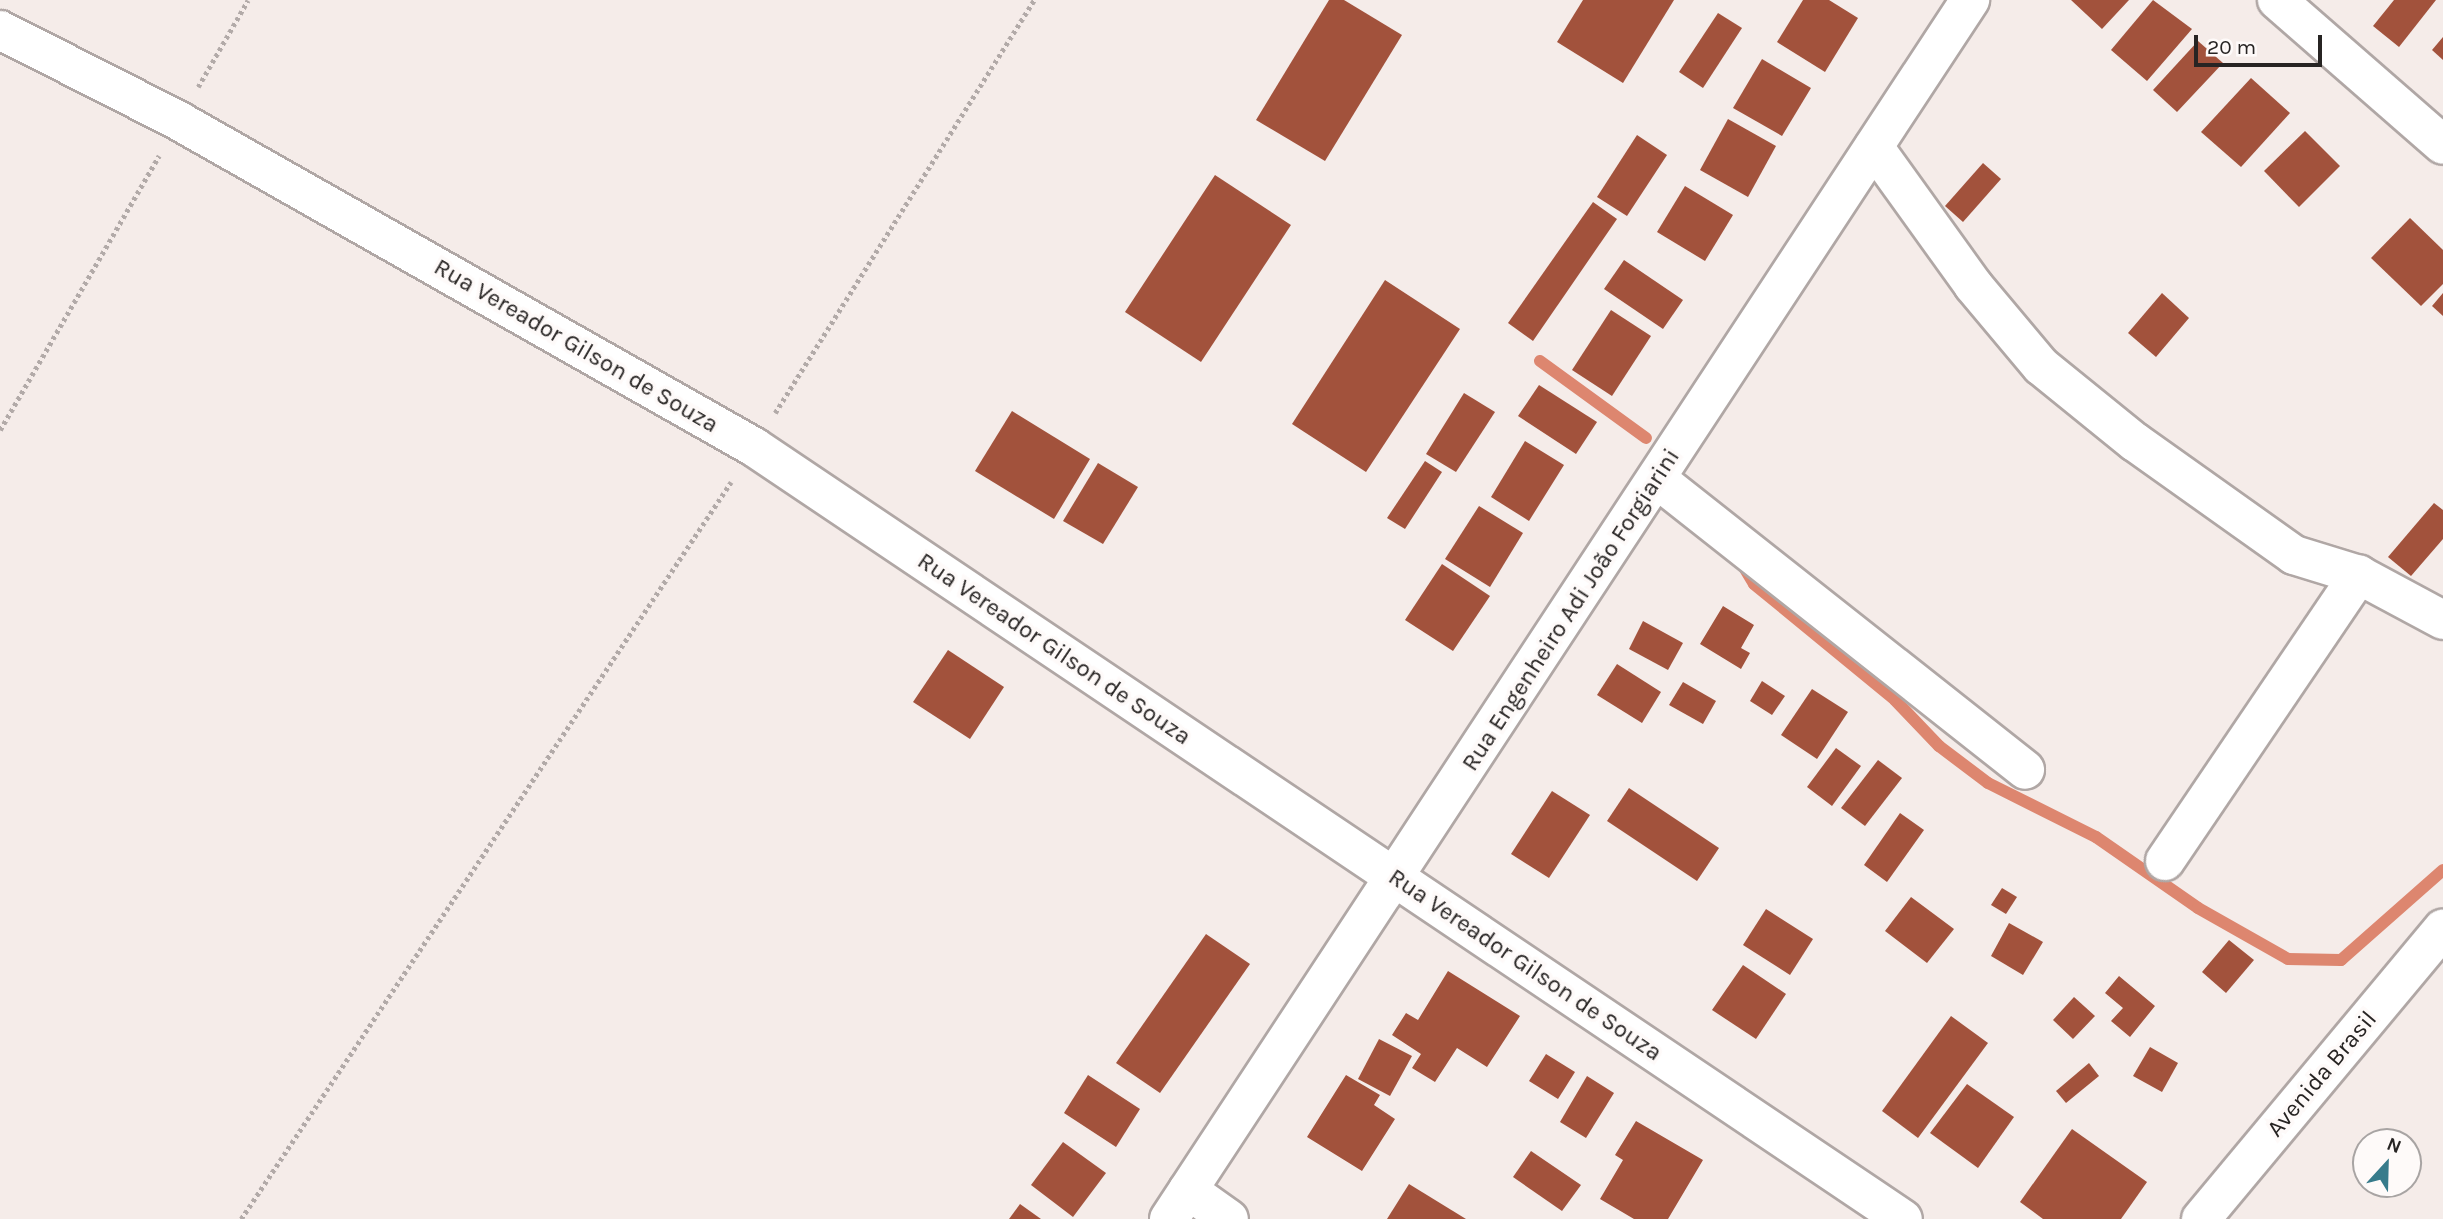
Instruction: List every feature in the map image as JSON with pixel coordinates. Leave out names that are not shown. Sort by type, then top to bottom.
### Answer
[{"type":"street","name":"Rua Engenheiro Adi João Forgiarini","points":[[1178,1205],[1970,0]]},
{"type":"street","points":[[2277,0],[2443,145]]},
{"type":"street","name":"Rua Vereador Gilson de Souza","points":[[0,30],[179,121],[754,447],[1903,1219]]},
{"type":"street","points":[[1874,147],[1973,285],[2041,366],[2135,442],[2294,555],[2359,575],[2443,620]]},
{"type":"street","points":[[1657,479],[2025,770]]},
{"type":"street","points":[[2165,861],[2359,575]]},
{"type":"street","name":"Avenida Brasil","points":[[2201,1219],[2443,929]]},
{"type":"street","points":[[1178,1205],[1229,1219]]},
{"type":"path","points":[[0,430],[248,0]]},
{"type":"path","points":[[241,1219],[754,447],[1034,0]]},
{"type":"building","points":[[1329,0],[1344,0],[1402,35],[1325,161],[1256,120]]},
{"type":"building","points":[[1583,0],[1674,0],[1623,83],[1557,42]]},
{"type":"building","points":[[1803,0],[1829,0],[1858,18],[1825,72],[1777,42]]},
{"type":"building","points":[[2071,0],[2129,0],[2102,29]]},
{"type":"building","points":[[2153,0],[2192,29],[2147,81],[2111,50]]},
{"type":"building","points":[[2394,0],[2436,0],[2399,47],[2373,26]]},
{"type":"building","points":[[1718,13],[1742,28],[1703,88],[1679,72]]},
{"type":"building","points":[[2443,37],[2443,60],[2432,50]]},
{"type":"building","points":[[2198,41],[2223,63],[2177,112],[2153,90]]},
{"type":"building","points":[[1762,59],[1811,88],[1782,136],[1733,108]]},
{"type":"building","points":[[2251,78],[2290,113],[2241,167],[2201,132]]},
{"type":"building","points":[[1728,119],[1776,146],[1748,197],[1700,170]]},
{"type":"building","points":[[2305,131],[2340,166],[2299,207],[2264,171]]},
{"type":"building","points":[[1637,135],[1667,155],[1627,216],[1597,197]]},
{"type":"building","points":[[1983,163],[2001,179],[1963,222],[1945,206]]},
{"type":"building","points":[[1215,175],[1291,225],[1201,362],[1125,312]]},
{"type":"building","points":[[1685,186],[1733,215],[1705,261],[1657,232]]},
{"type":"building","points":[[1593,202],[1617,219],[1533,341],[1508,323]]},
{"type":"building","points":[[2410,218],[2443,250],[2443,284],[2421,306],[2371,258]]},
{"type":"building","points":[[1624,260],[1683,300],[1663,329],[1604,289]]},
{"type":"building","points":[[1385,280],[1460,329],[1366,472],[1292,424]]},
{"type":"building","points":[[2162,293],[2189,318],[2156,357],[2128,333]]},
{"type":"building","points":[[2443,293],[2443,316],[2432,306]]},
{"type":"building","points":[[1611,310],[1651,336],[1612,396],[1572,370]]},
{"type":"building","points":[[1539,385],[1597,422],[1576,454],[1518,416]]},
{"type":"building","points":[[1464,393],[1495,412],[1456,472],[1426,454]]},
{"type":"building","points":[[1012,411],[1090,459],[1054,519],[975,471]]},
{"type":"building","points":[[1525,441],[1564,465],[1529,521],[1491,497]]},
{"type":"building","points":[[1425,461],[1442,472],[1405,529],[1387,518]]},
{"type":"building","points":[[1098,463],[1138,487],[1103,544],[1063,521]]},
{"type":"building","points":[[2434,503],[2443,510],[2443,539],[2411,576],[2388,557]]},
{"type":"building","points":[[1479,506],[1523,533],[1490,587],[1445,559]]},
{"type":"building","points":[[1442,564],[1490,596],[1453,651],[1405,620]]},
{"type":"building","points":[[1723,606],[1754,625],[1741,648],[1750,653],[1741,669],[1700,644]]},
{"type":"building","points":[[1643,621],[1683,643],[1668,670],[1629,649]]},
{"type":"building","points":[[948,650],[1004,687],[970,739],[913,702]]},
{"type":"building","points":[[1617,664],[1661,692],[1642,723],[1597,695]]},
{"type":"building","points":[[1762,681],[1785,696],[1772,715],[1750,701]]},
{"type":"building","points":[[1683,682],[1716,701],[1703,724],[1669,705]]},
{"type":"building","points":[[1812,689],[1848,712],[1817,759],[1781,735]]},
{"type":"building","points":[[1836,748],[1861,766],[1832,806],[1807,787]]},
{"type":"building","points":[[1878,760],[1902,778],[1865,826],[1841,808]]},
{"type":"building","points":[[1629,788],[1719,848],[1697,881],[1607,821]]},
{"type":"building","points":[[1552,791],[1590,815],[1549,878],[1511,854]]},
{"type":"building","points":[[1900,813],[1924,830],[1887,882],[1864,865]]},
{"type":"building","points":[[2002,888],[2017,897],[2006,914],[1991,905]]},
{"type":"building","points":[[1911,897],[1954,929],[1927,963],[1885,931]]},
{"type":"building","points":[[1766,909],[1813,939],[1790,975],[1743,945]]},
{"type":"building","points":[[2009,923],[2043,942],[2023,975],[1991,956]]},
{"type":"building","points":[[1206,934],[1250,964],[1160,1093],[1116,1063]]},
{"type":"building","points":[[2229,940],[2254,960],[2226,993],[2202,972]]},
{"type":"building","points":[[1743,965],[1786,994],[1756,1039],[1712,1010]]},
{"type":"building","points":[[1448,971],[1520,1016],[1487,1067],[1457,1048],[1435,1082],[1412,1068],[1421,1054],[1392,1035],[1406,1013],[1418,1020]]},
{"type":"building","points":[[2119,976],[2155,1006],[2130,1037],[2111,1021],[2123,1008],[2105,993]]},
{"type":"building","points":[[2074,997],[2095,1016],[2073,1039],[2053,1020]]},
{"type":"building","points":[[1951,1016],[1988,1043],[1918,1138],[1882,1111]]},
{"type":"building","points":[[1379,1039],[1412,1056],[1390,1096],[1358,1079]]},
{"type":"building","points":[[2150,1047],[2178,1063],[2162,1092],[2133,1076]]},
{"type":"building","points":[[1546,1054],[1575,1072],[1558,1099],[1529,1081]]},
{"type":"building","points":[[2089,1063],[2099,1076],[2066,1103],[2056,1091]]},
{"type":"building","points":[[1088,1075],[1140,1109],[1116,1147],[1064,1113]]},
{"type":"building","points":[[1346,1075],[1380,1095],[1374,1105],[1395,1119],[1362,1171],[1307,1137]]},
{"type":"building","points":[[1587,1076],[1614,1093],[1586,1138],[1560,1122]]},
{"type":"building","points":[[1967,1084],[2014,1117],[1978,1168],[1930,1133]]},
{"type":"building","points":[[1636,1121],[1703,1160],[1668,1219],[1634,1219],[1600,1199],[1623,1160],[1615,1155]]},
{"type":"building","points":[[2072,1129],[2147,1182],[2121,1219],[2043,1219],[2020,1202]]},
{"type":"building","points":[[1063,1142],[1106,1173],[1073,1217],[1031,1185]]},
{"type":"building","points":[[1531,1151],[1581,1185],[1562,1211],[1513,1177]]},
{"type":"building","points":[[1409,1184],[1466,1219],[1387,1219]]},
{"type":"building","points":[[1020,1204],[1041,1219],[1009,1219]]},
{"type":"waterway","points":[[1540,361],[1646,438]]},
{"type":"waterway","points":[[1742,564],[1754,584],[1895,700],[1939,746],[1988,783],[2096,837],[2198,908],[2288,959],[2341,960],[2443,870]]}]
